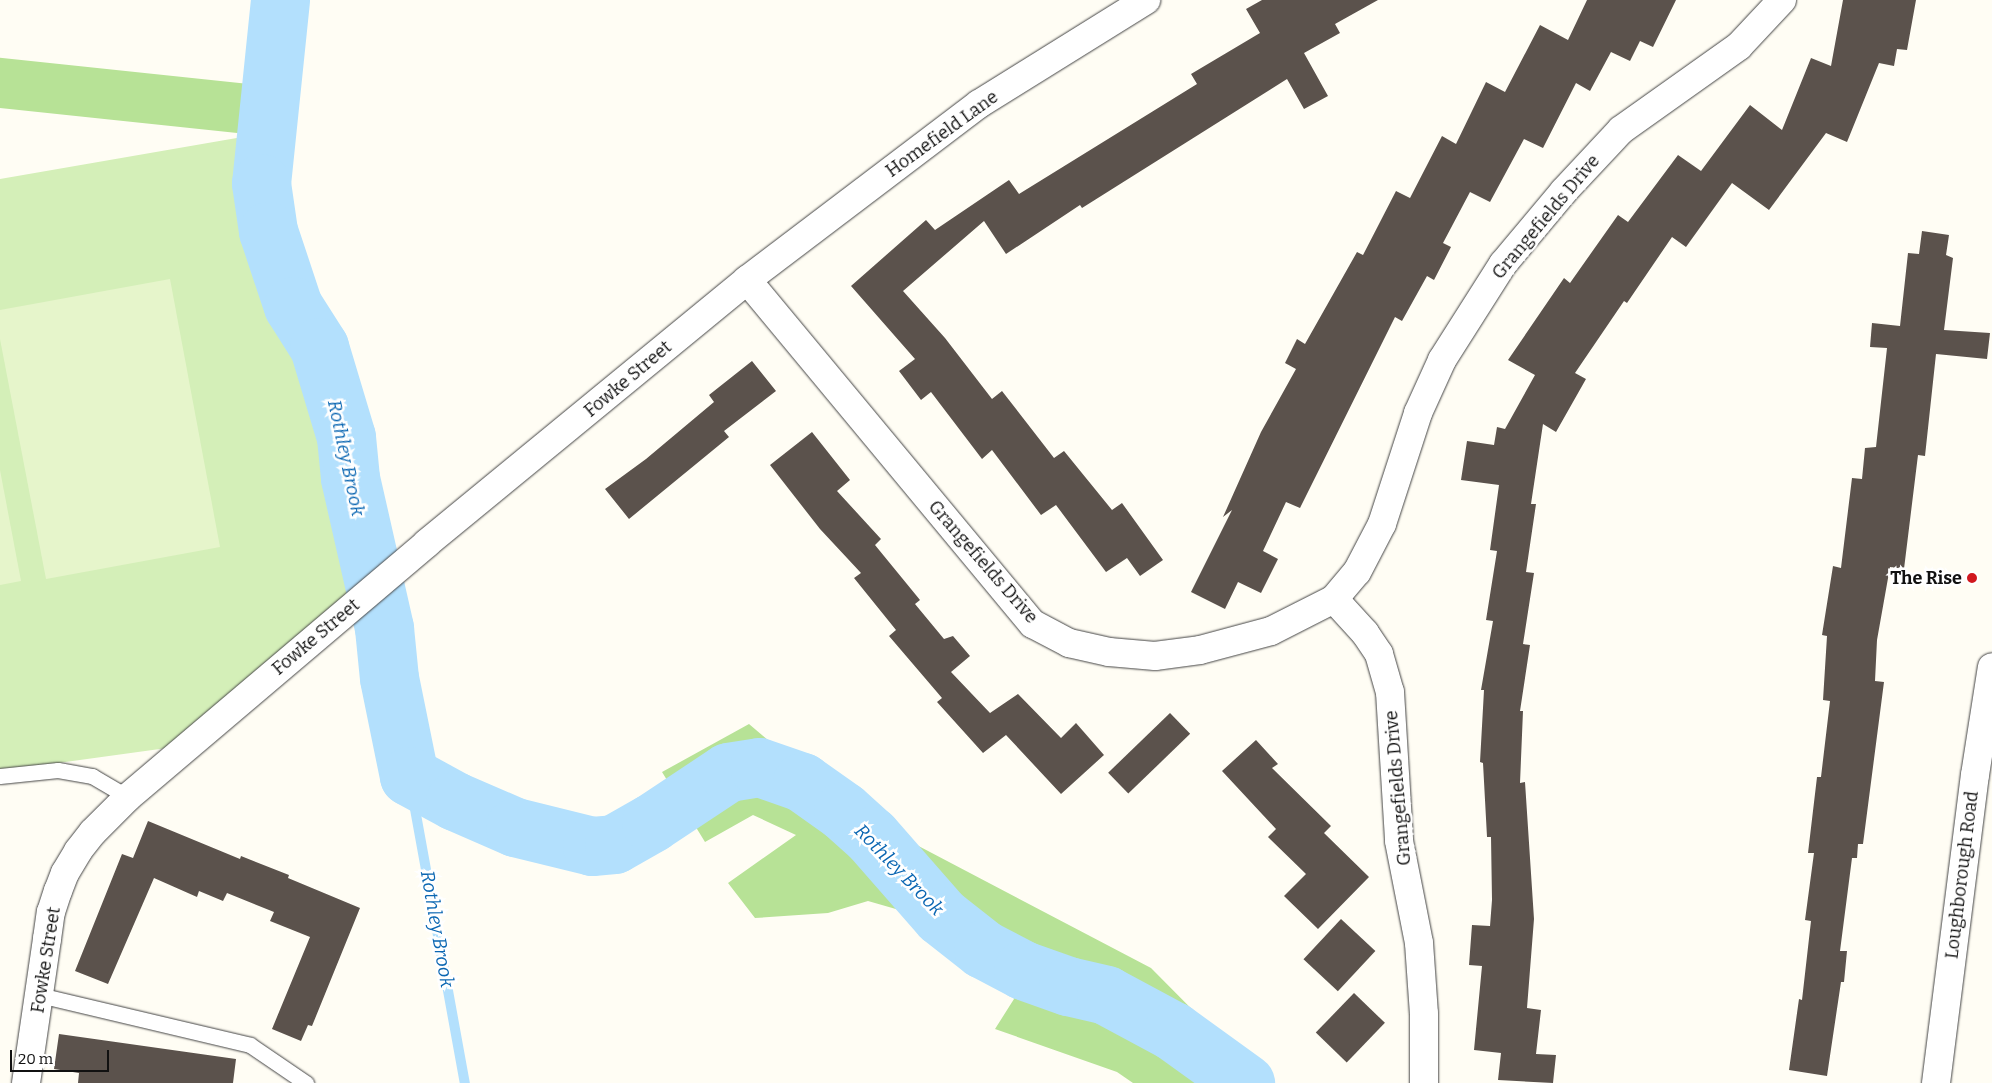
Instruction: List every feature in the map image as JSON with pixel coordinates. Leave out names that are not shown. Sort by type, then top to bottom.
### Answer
[{"type":"street","name":"Homefield Lane","points":[[747,280],[979,104],[1146,0]]},
{"type":"street","name":"Grangefields Drive","points":[[747,280],[1033,624],[1069,643],[1109,652],[1155,656],[1200,650],[1272,631],[1334,599],[1357,572],[1382,524],[1418,413],[1442,360],[1503,264],[1564,190],[1622,130],[1739,46],[1782,0]]},
{"type":"street","name":"Fowke Street","points":[[26,1083],[51,912],[65,874],[78,851],[93,832],[128,796],[340,616],[747,280]]},
{"type":"street","name":"Grangefields Drive","points":[[1334,599],[1365,633],[1379,654],[1390,692],[1399,841],[1419,943],[1424,1014],[1424,1083]]},
{"type":"street","name":"Loughborough Road","points":[[1936,1083],[1984,777],[1992,667]]},
{"type":"lane","points":[[0,776],[58,770],[92,776],[128,796]]},
{"type":"lane","points":[[39,995],[250,1045],[306,1083]]},
{"type":"green space","points":[[0,58],[259,85],[254,135],[0,108]]},
{"type":"green space","points":[[254,135],[258,238],[282,308],[311,354],[338,441],[339,479],[358,588],[167,748],[0,771],[0,179]]},
{"type":"green space","points":[[170,279],[220,547],[46,579],[0,339],[0,310]]},
{"type":"green space","points":[[0,470],[21,581],[0,585]]},
{"type":"green space","points":[[749,724],[850,810],[1151,968],[1265,1083],[1133,1083],[1117,1072],[995,1029],[1014,999],[997,965],[941,922],[868,901],[828,913],[755,918],[728,883],[796,835],[753,815],[705,842],[662,772]]},
{"type":"building","points":[[1262,0],[1378,0],[1335,24],[1340,33],[1304,53],[1328,96],[1304,109],[1287,79],[1082,208],[1080,205],[1006,254],[984,221],[903,291],[945,338],[992,399],[1002,391],[1054,458],[1064,451],[1112,510],[1122,503],[1163,560],[1140,576],[1127,558],[1106,572],[1056,505],[1041,515],[992,450],[982,459],[931,392],[921,400],[899,371],[915,359],[851,286],[926,220],[935,230],[1009,180],[1019,194],[1197,84],[1191,74],[1260,33],[1246,9]]},
{"type":"building","points":[[1587,0],[1676,0],[1653,47],[1640,41],[1630,61],[1611,52],[1590,91],[1576,83],[1543,148],[1524,139],[1490,202],[1470,192],[1443,243],[1451,247],[1434,280],[1427,276],[1402,321],[1395,317],[1300,508],[1286,502],[1263,551],[1278,559],[1261,593],[1238,582],[1225,609],[1191,592],[1232,510],[1223,517],[1261,432],[1296,369],[1285,363],[1297,339],[1305,344],[1357,252],[1363,255],[1396,191],[1410,198],[1442,136],[1456,144],[1486,82],[1505,92],[1540,25],[1568,40]]},
{"type":"building","points":[[1843,0],[1916,0],[1907,50],[1897,49],[1894,66],[1879,63],[1847,142],[1826,133],[1769,210],[1732,183],[1686,247],[1672,237],[1627,303],[1624,301],[1575,373],[1586,379],[1556,432],[1543,424],[1531,504],[1536,504],[1526,572],[1534,573],[1523,644],[1530,645],[1520,711],[1523,711],[1520,783],[1525,782],[1534,919],[1527,1008],[1541,1010],[1536,1054],[1556,1055],[1553,1083],[1498,1080],[1501,1053],[1474,1050],[1482,966],[1469,965],[1472,925],[1490,926],[1492,900],[1491,837],[1487,837],[1483,763],[1480,762],[1484,690],[1481,690],[1493,621],[1486,620],[1497,551],[1490,550],[1499,485],[1461,480],[1467,441],[1494,445],[1497,427],[1505,429],[1535,375],[1508,360],[1564,278],[1570,283],[1618,215],[1628,222],[1678,155],[1701,171],[1750,105],[1782,130],[1811,58],[1831,66]]},
{"type":"building","points":[[1922,231],[1949,235],[1946,255],[1953,258],[1944,330],[1990,333],[1987,359],[1936,354],[1925,456],[1918,455],[1904,569],[1890,567],[1877,640],[1875,681],[1884,682],[1863,844],[1858,844],[1857,858],[1852,858],[1840,951],[1847,951],[1844,982],[1841,982],[1827,1076],[1789,1070],[1799,999],[1802,1000],[1811,921],[1805,920],[1814,853],[1808,853],[1817,777],[1821,777],[1830,701],[1823,700],[1827,636],[1822,635],[1833,566],[1841,568],[1852,478],[1862,479],[1865,448],[1876,447],[1887,348],[1870,347],[1872,323],[1900,326],[1908,253],[1919,254]]},
{"type":"building","points":[[752,361],[776,391],[724,431],[729,437],[629,519],[605,489],[646,459],[714,402],[709,395]]},
{"type":"building","points":[[812,432],[850,480],[837,491],[881,539],[875,545],[920,600],[915,604],[944,639],[953,636],[970,656],[951,672],[990,713],[1018,694],[1061,738],[1076,723],[1104,755],[1061,794],[1006,735],[983,753],[937,702],[942,698],[889,636],[896,630],[854,578],[861,573],[820,529],[770,465]]},
{"type":"building","points":[[1170,713],[1190,734],[1128,794],[1108,773]]},
{"type":"building","points":[[1256,740],[1278,764],[1272,768],[1331,826],[1324,833],[1369,877],[1318,929],[1284,896],[1306,874],[1268,837],[1276,829],[1222,771]]},
{"type":"building","points":[[148,821],[240,859],[241,856],[289,875],[288,878],[360,908],[312,1026],[308,1025],[301,1041],[272,1029],[310,937],[270,921],[274,912],[227,893],[223,901],[199,891],[197,897],[154,878],[108,984],[75,971],[122,854],[133,858]]},
{"type":"building","points":[[1341,919],[1375,951],[1338,991],[1303,959]]},
{"type":"building","points":[[1354,993],[1385,1023],[1347,1062],[1316,1033]]},
{"type":"building","points":[[59,1034],[236,1059],[233,1083],[78,1083],[79,1073],[54,1069]]},
{"type":"waterway","name":"Rothley Brook","points":[[280,0],[261,183],[268,231],[293,306],[319,347],[346,437],[350,478],[384,628],[389,678],[409,776],[455,801],[515,827],[592,846],[614,844],[651,823],[728,772],[759,767],[802,782],[843,811],[871,836],[941,916],[983,949],[1023,970],[1068,986],[1106,995],[1173,1031],[1245,1083]]},
{"type":"waterway","name":"Rothley Brook","points":[[409,776],[465,1083]]},
{"type":"place","name":"The Rise","points":[[1972,578]]}]
